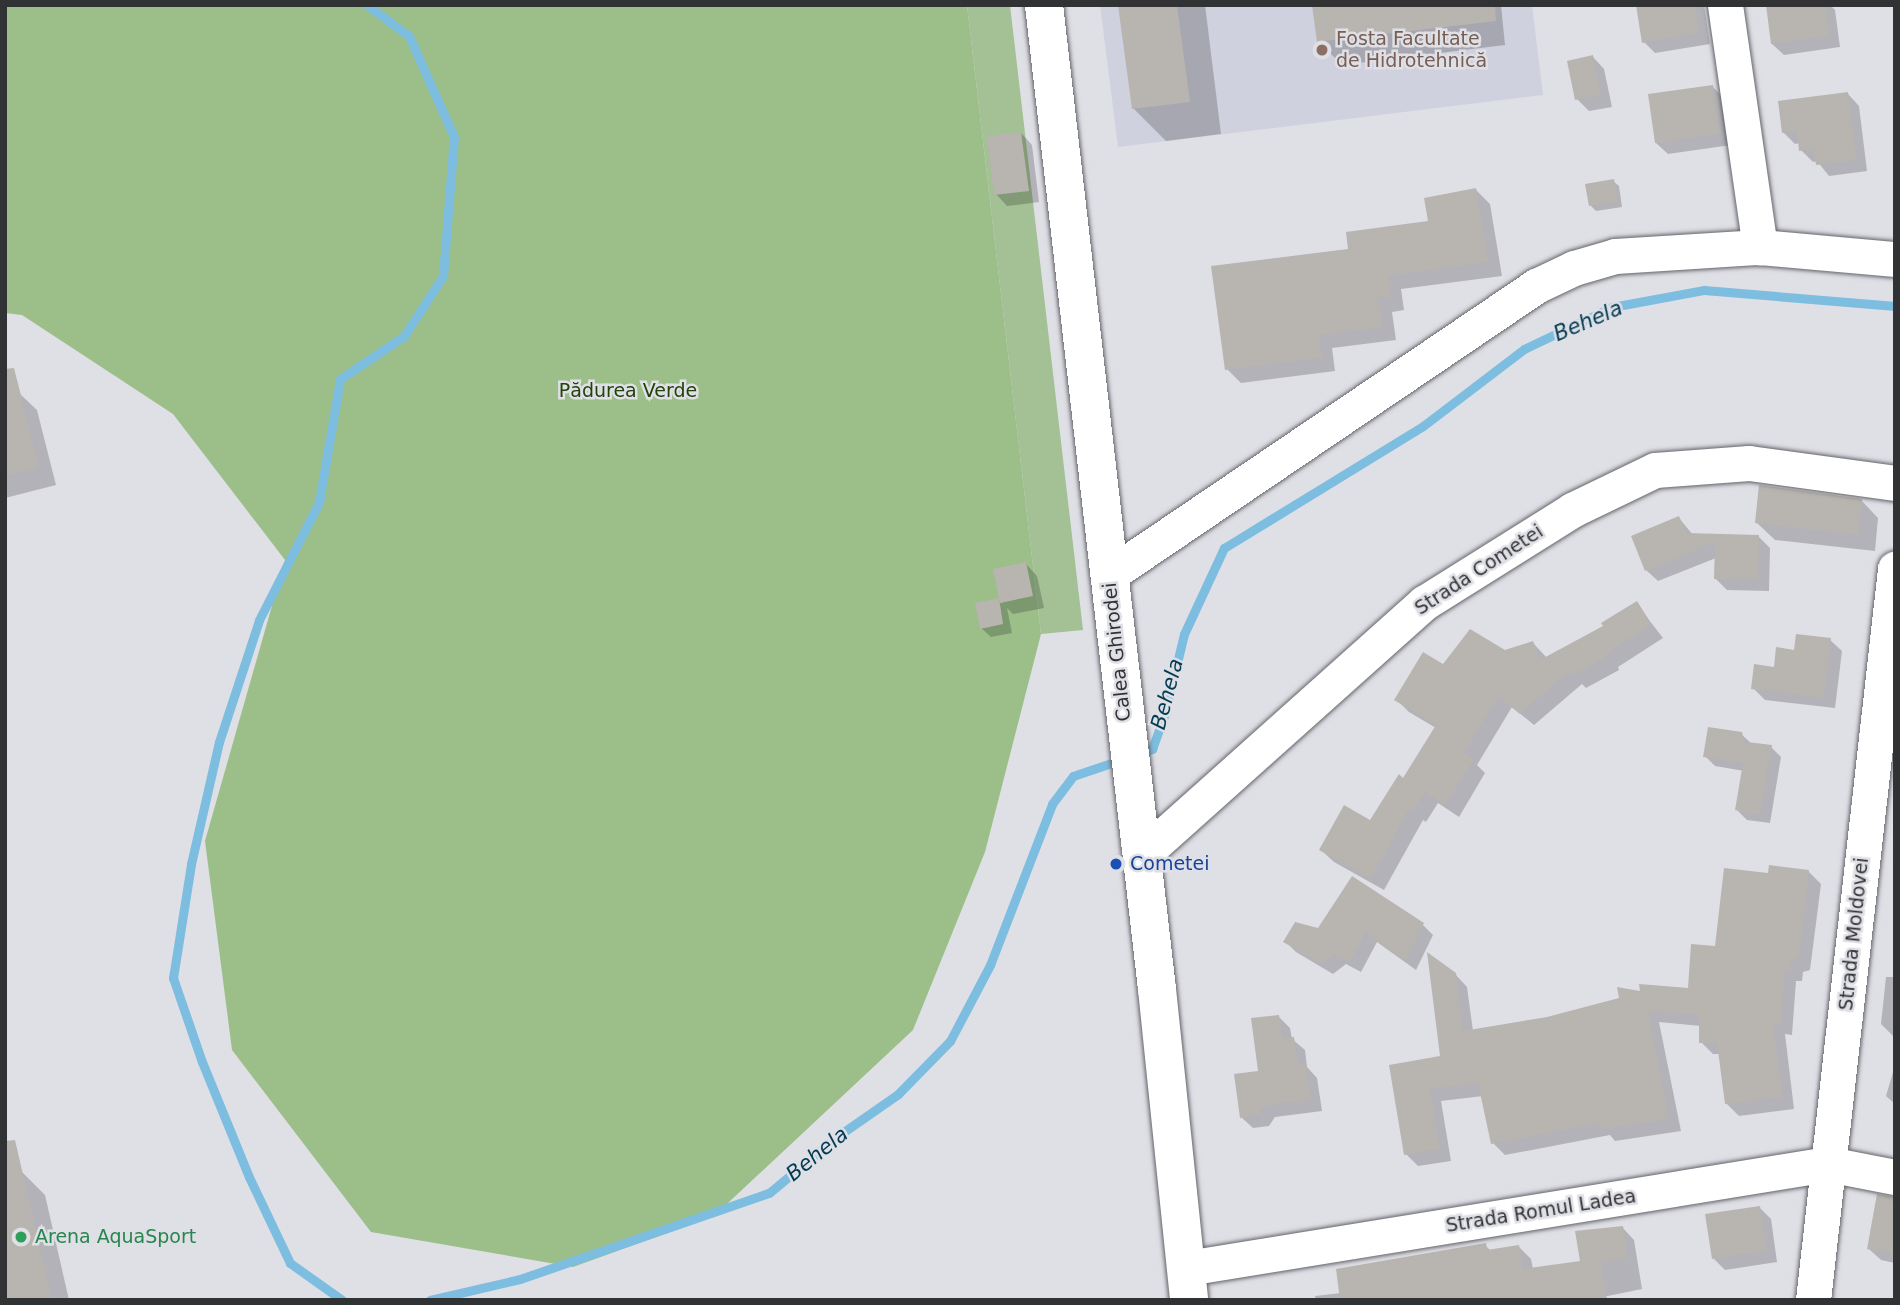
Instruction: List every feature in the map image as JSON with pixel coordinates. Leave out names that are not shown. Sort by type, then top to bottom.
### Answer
[{"type":"street","name":"Calea Ghirodei","points":[[1044,5],[1188,1284]]},
{"type":"street","points":[[1725,5],[1760,247]]},
{"type":"street","points":[[1108,575],[1536,286],[1574,268],[1615,256],[1760,247],[1895,259]]},
{"type":"street","name":"Strada Cometei","points":[[1141,856],[1424,603],[1572,510],[1655,471],[1749,463],[1895,483]]},
{"type":"street","name":"Strada Moldovei","points":[[1813,1300],[1895,569]]},
{"type":"street","name":"Strada Romul Ladea","points":[[1188,1284],[1828,1164],[1895,1177]]},
{"type":"shaded area","name":"Fosta Facultate de Hidrotehnică","points":[[1100,5],[1532,5],[1543,95],[1118,147]]},
{"type":"green space","name":"Pădurea Verde","points":[[5,5],[967,5],[1041,634],[985,852],[913,1030],[714,1216],[573,1267],[371,1232],[232,1050],[205,841],[285,560],[173,414],[22,315],[5,313]]},
{"type":"green space","points":[[967,5],[1010,5],[1083,630],[1041,634]]},
{"type":"building","points":[[1118,5],[1177,5],[1190,102],[1132,109]]},
{"type":"building","points":[[1312,5],[1495,5],[1496,21],[1317,42]]},
{"type":"building","points":[[1636,5],[1695,5],[1699,33],[1642,43]]},
{"type":"building","points":[[1766,5],[1825,5],[1830,36],[1771,44]]},
{"type":"building","points":[[1593,55],[1601,95],[1575,100],[1567,61]]},
{"type":"building","points":[[1713,85],[1720,134],[1655,143],[1648,94]]},
{"type":"building","points":[[1848,92],[1857,160],[1816,165],[1813,149],[1799,151],[1797,131],[1782,133],[1778,101]]},
{"type":"building","points":[[1021,132],[1029,191],[994,195],[987,136]]},
{"type":"building","points":[[1614,179],[1618,202],[1589,206],[1585,184]]},
{"type":"building","points":[[1476,188],[1489,262],[1388,276],[1391,297],[1379,298],[1383,327],[1319,335],[1322,358],[1225,370],[1211,266],[1348,249],[1346,232],[1428,221],[1424,198]]},
{"type":"building","points":[[14,368],[39,467],[5,476],[5,369]]},
{"type":"building","points":[[1759,485],[1862,499],[1858,535],[1755,523]]},
{"type":"building","points":[[1679,516],[1686,533],[1759,535],[1758,580],[1714,579],[1715,542],[1645,571],[1631,536]]},
{"type":"building","points":[[1026,562],[1033,596],[1000,603],[993,569]]},
{"type":"building","points":[[999,598],[1003,624],[980,629],[975,603]]},
{"type":"building","points":[[1637,601],[1652,625],[1606,653],[1608,656],[1572,676],[1569,671],[1520,714],[1498,696],[1464,753],[1474,759],[1445,805],[1425,792],[1412,811],[1409,809],[1371,879],[1319,850],[1344,805],[1370,820],[1399,774],[1403,778],[1436,725],[1394,700],[1423,652],[1443,664],[1470,629],[1505,650],[1533,641],[1540,660],[1603,626],[1601,623]]},
{"type":"building","points":[[1796,634],[1831,638],[1824,698],[1751,689],[1754,664],[1774,667],[1776,647],[1794,650]]},
{"type":"building","points":[[1708,727],[1742,732],[1746,749],[1747,742],[1772,745],[1760,815],[1735,810],[1743,763],[1703,757]]},
{"type":"building","points":[[1769,865],[1809,870],[1799,958],[1791,960],[1790,970],[1785,969],[1781,1024],[1773,1023],[1783,1097],[1725,1104],[1717,1043],[1699,1043],[1699,1015],[1648,1011],[1669,1119],[1601,1129],[1600,1123],[1491,1144],[1478,1083],[1430,1089],[1440,1149],[1404,1155],[1389,1065],[1440,1056],[1427,952],[1456,973],[1463,1031],[1547,1017],[1619,998],[1617,987],[1640,991],[1639,984],[1688,988],[1691,944],[1715,946],[1724,868],[1768,873]]},
{"type":"building","points":[[1352,876],[1424,923],[1405,961],[1366,932],[1350,962],[1334,954],[1322,964],[1283,942],[1295,922],[1318,928]]},
{"type":"building","points":[[1279,1015],[1282,1038],[1294,1037],[1298,1065],[1306,1064],[1311,1099],[1264,1106],[1258,1115],[1240,1118],[1234,1074],[1258,1071],[1251,1018]]},
{"type":"building","name":"Arena AquaSport","points":[[15,1140],[52,1300],[5,1300],[5,1141]]},
{"type":"building","points":[[1877,1194],[1895,1197],[1895,1254],[1867,1249]]},
{"type":"building","points":[[1760,1206],[1767,1251],[1712,1259],[1705,1214]]},
{"type":"building","points":[[1623,1226],[1628,1258],[1601,1262],[1607,1300],[1340,1300],[1336,1269],[1486,1243],[1487,1250],[1519,1245],[1523,1269],[1580,1261],[1575,1231]]},
{"type":"waterway","points":[[342,1300],[290,1263],[249,1177],[202,1062],[173,978],[191,864],[219,742],[259,620],[319,502],[340,379],[404,336],[443,276],[454,137],[409,36],[367,5]]},
{"type":"waterway","name":"Behela","points":[[1140,753],[1152,749],[1165,713],[1184,634],[1224,548],[1423,426],[1524,349],[1612,307],[1704,290],[1895,306]]},
{"type":"waterway","name":"Behela","points":[[430,1300],[520,1279],[769,1193],[835,1138],[898,1094],[950,1041],[990,965],[1052,804],[1073,776],[1120,760]]},
{"type":"place","name":"Fosta Facultate de Hidrotehnică","points":[[1322,50]]},
{"type":"place","name":"Cometei","points":[[1116,864]]},
{"type":"place","name":"Arena AquaSport","points":[[21,1237]]}]
